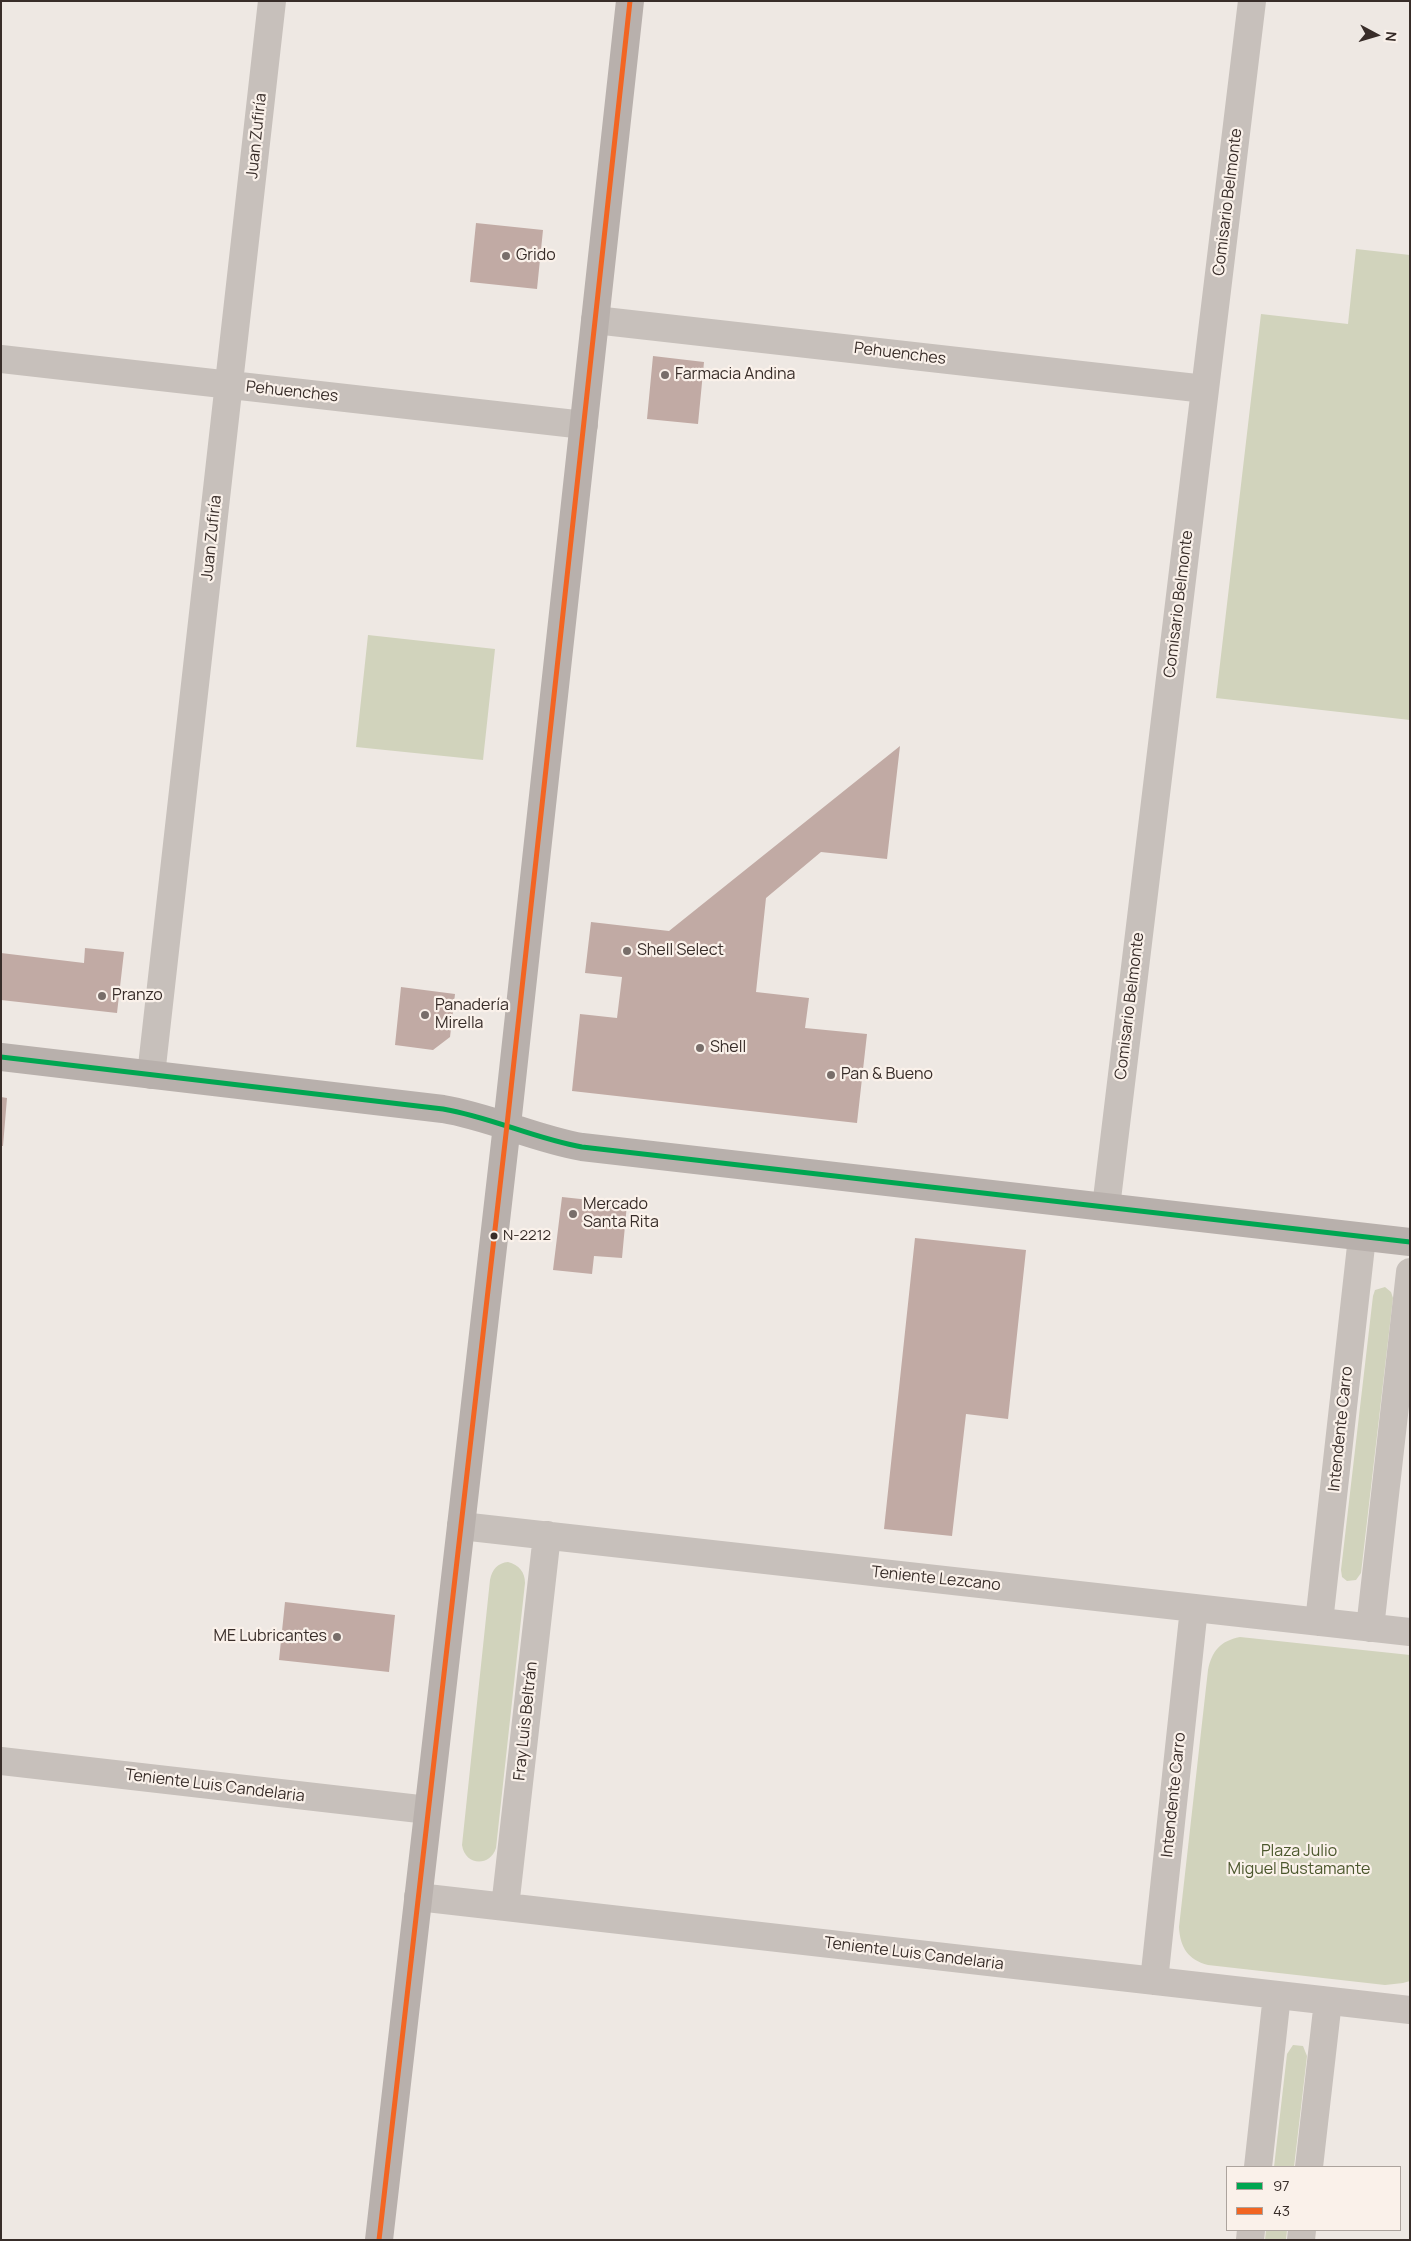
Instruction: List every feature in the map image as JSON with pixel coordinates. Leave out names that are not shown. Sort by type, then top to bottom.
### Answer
[{"type":"main road","points":[[379,2240],[507,1125],[630,1]]},
{"type":"main road","points":[[1,1057],[443,1109],[507,1125],[550,1140],[582,1147],[1410,1242]]},
{"type":"street","name":"Juan Zufiría","points":[[151,1075],[272,1]]},
{"type":"street","name":"Comisario Belmonte","points":[[1106,1207],[1252,1]]},
{"type":"street","name":"Pehuenches","points":[[595,320],[1205,389]]},
{"type":"street","name":"Pehuenches","points":[[1,359],[584,424]]},
{"type":"street","name":"Intendente Carro","points":[[1319,1622],[1362,1237]]},
{"type":"street","points":[[1370,1628],[1410,1272]]},
{"type":"street","name":"Teniente Lezcano","points":[[461,1526],[1410,1632]]},
{"type":"street","name":"Fray Luis Beltrán","points":[[505,1907],[547,1535]]},
{"type":"street","name":"Intendente Carro","points":[[1154,1981],[1194,1608]]},
{"type":"street","name":"Teniente Luis Candelaria","points":[[1,1761],[428,1810]]},
{"type":"street","name":"Teniente Luis Candelaria","points":[[418,1898],[1410,2010]]},
{"type":"street","points":[[1258,2166],[1277,1995]]},
{"type":"street","points":[[1309,2166],[1328,2001]]},
{"type":"green space","points":[[1356,249],[1410,255],[1410,720],[1216,698],[1261,314],[1348,324]]},
{"type":"green space","points":[[368,635],[495,649],[483,760],[356,747]]},
{"type":"green space","points":[[1385,1287],[1391,1292],[1393,1298],[1361,1573],[1356,1580],[1347,1581],[1342,1577],[1341,1570],[1373,1296],[1375,1290]]},
{"type":"green space","points":[[508,1562],[521,1570],[525,1583],[496,1848],[489,1858],[478,1861],[468,1857],[462,1845],[490,1580],[496,1567]]},
{"type":"green space","name":"Plaza Julio Miguel Bustamante","points":[[1240,1637],[1410,1655],[1410,1981],[1385,1985],[1208,1965],[1195,1960],[1186,1952],[1183,1946],[1179,1927],[1208,1670],[1212,1657],[1218,1648],[1227,1641]]},
{"type":"green space","points":[[1293,2045],[1303,2046],[1307,2056],[1294,2166],[1274,2166],[1287,2054]]},
{"type":"green space","points":[[1266,2231],[1287,2231],[1286,2240],[1265,2240]]},
{"type":"building","name":"Grido","points":[[476,223],[543,230],[537,289],[470,282]]},
{"type":"building","points":[[653,356],[704,362],[698,424],[647,419]]},
{"type":"building","points":[[900,746],[887,859],[821,852],[766,898],[756,992],[809,998],[805,1028],[867,1034],[857,1123],[572,1091],[580,1014],[617,1018],[622,977],[585,973],[591,922],[669,931]]},
{"type":"building","points":[[85,948],[124,952],[117,1013],[1,1000],[1,953],[84,963]]},
{"type":"building","name":"Panadería Mirella","points":[[401,987],[455,994],[450,1037],[433,1050],[395,1045]]},
{"type":"building","points":[[1,1097],[7,1098],[3,1146],[1,1146]]},
{"type":"building","points":[[562,1197],[627,1204],[622,1258],[594,1256],[592,1274],[553,1270]]},
{"type":"building","points":[[915,1238],[1026,1250],[1008,1419],[966,1414],[952,1536],[884,1529]]},
{"type":"building","name":"ME Lubricantes","points":[[285,1602],[395,1615],[389,1672],[279,1660]]},
{"type":"transit line","name":"43","points":[[379,2240],[507,1125],[630,1]]},
{"type":"transit line","name":"97","points":[[1,1057],[443,1109],[478,1117],[547,1139],[582,1147],[1410,1242]]},
{"type":"place","name":"Grido","points":[[506,256]]},
{"type":"place","name":"Farmacia Andina","points":[[665,375]]},
{"type":"place","name":"Shell Select","points":[[627,951]]},
{"type":"place","name":"Pranzo","points":[[102,996]]},
{"type":"place","name":"Panadería Mirella","points":[[425,1015]]},
{"type":"place","name":"Shell","points":[[700,1048]]},
{"type":"place","name":"Pan & Bueno","points":[[831,1075]]},
{"type":"place","name":"Mercado Santa Rita","points":[[573,1214]]},
{"type":"place","name":"N-2212","points":[[494,1236]]},
{"type":"place","name":"ME Lubricantes","points":[[337,1637]]}]
